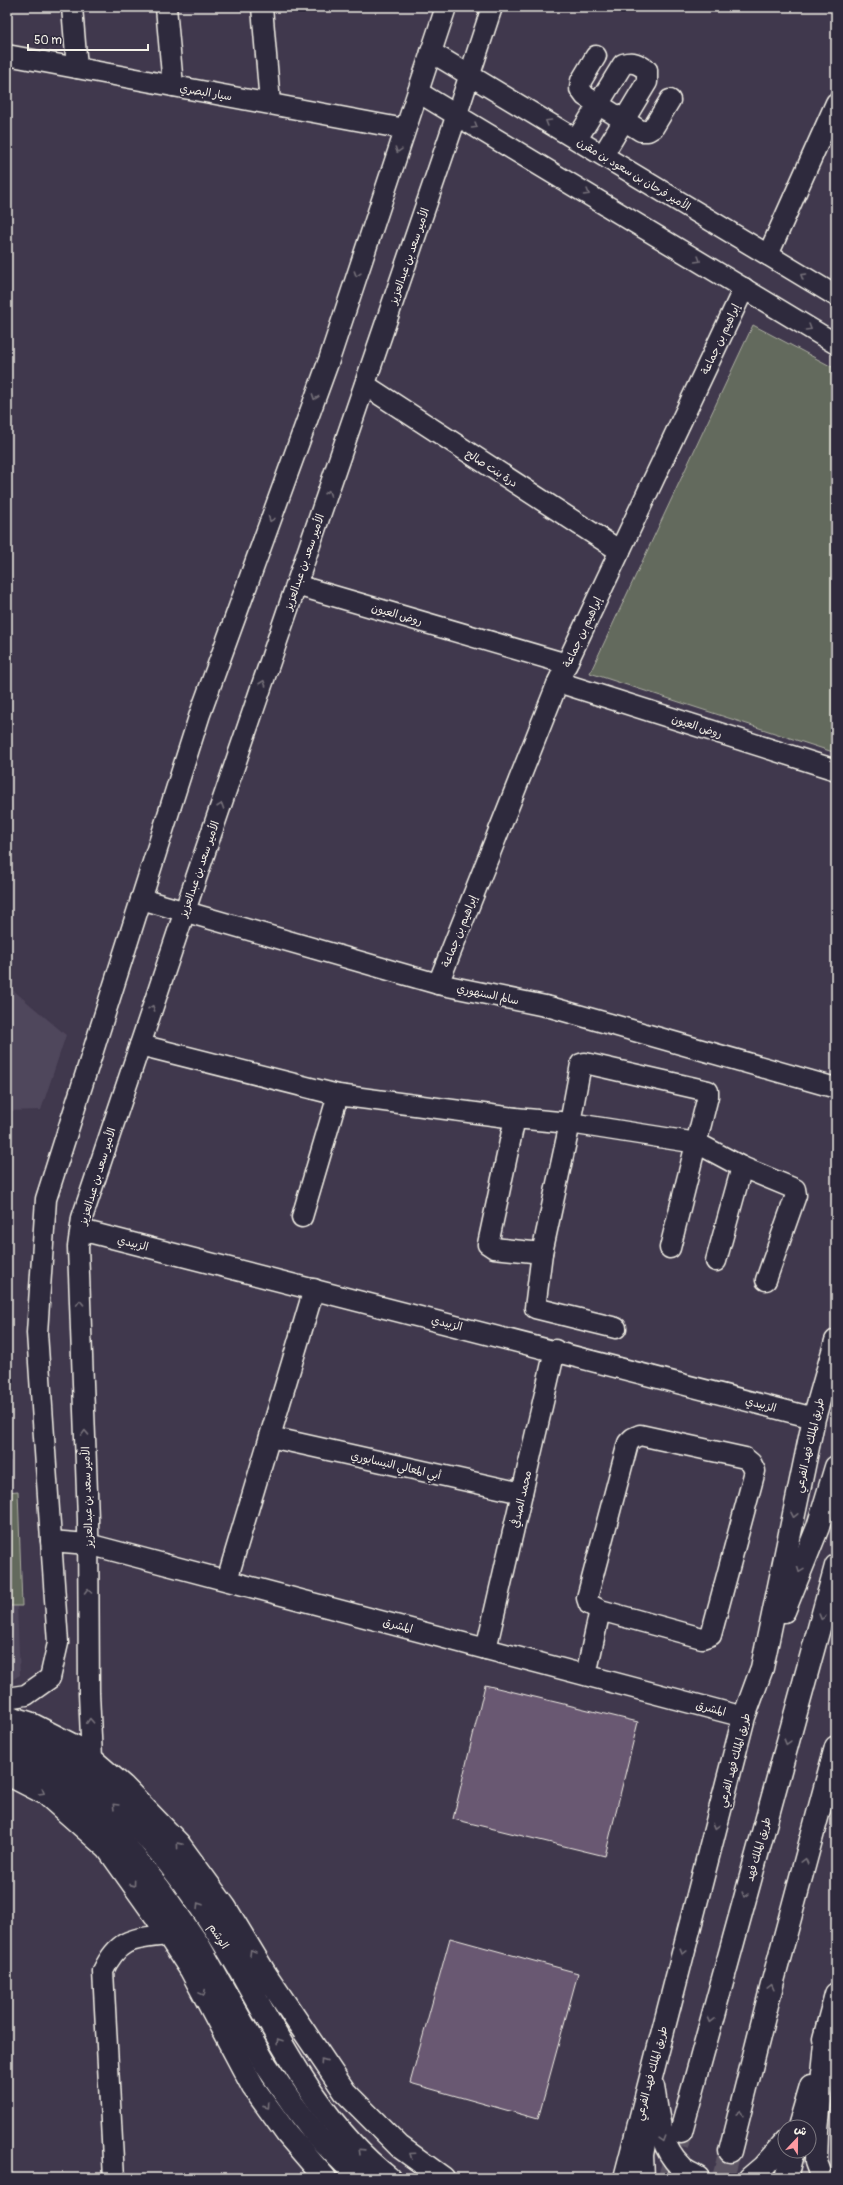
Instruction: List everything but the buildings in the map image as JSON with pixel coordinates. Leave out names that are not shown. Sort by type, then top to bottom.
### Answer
[{"type":"main road","name":"طريق الملك فهد الفرعي","points":[[625,2178],[744,1717],[762,1668],[814,1418],[836,1341]]},
{"type":"main road","points":[[762,1668],[818,1526],[836,1467]]},
{"type":"main road","name":"طريق الملك فهد","points":[[681,2132],[836,1566]]},
{"type":"main road","points":[[7,1716],[29,1723],[80,1749],[123,1786],[179,1844],[225,1907],[270,1981],[345,2092],[400,2147],[444,2178]]},
{"type":"main road","name":"الوشم","points":[[7,1733],[30,1743],[65,1764],[98,1788],[154,1846],[190,1890],[240,1970],[275,2035],[316,2098],[346,2136],[389,2178]]},
{"type":"main road","points":[[730,2151],[773,1981],[836,1747]]},
{"type":"main road","name":"الوشم","points":[[7,1755],[31,1766],[58,1782],[83,1800],[107,1822],[159,1888],[198,1944],[266,2065],[317,2136],[359,2178]]},
{"type":"main road","points":[[7,1774],[46,1794],[108,1849],[191,1970],[253,2086],[286,2134],[325,2178]]},
{"type":"main road","points":[[801,2119],[836,1994]]},
{"type":"main road","points":[[643,2178],[642,2155],[653,2087],[670,2002]]},
{"type":"main road","points":[[822,2178],[816,2162],[816,2130],[828,2025]]},
{"type":"main road","points":[[796,2119],[811,2085]]},
{"type":"main road","points":[[653,2087],[667,2151],[680,2167],[698,2178]]},
{"type":"main road","points":[[611,2178],[617,2171],[641,2112]]},
{"type":"main road","points":[[750,2178],[777,2150]]},
{"type":"main road","points":[[773,2178],[781,2159]]},
{"type":"main road","points":[[786,2178],[791,2159]]},
{"type":"street","points":[[72,7],[77,68]]},
{"type":"street","points":[[166,7],[173,86]]},
{"type":"street","points":[[262,7],[270,103]]},
{"type":"street","points":[[7,1698],[26,1696],[50,1678],[58,1643],[37,1333],[46,1199],[200,714],[328,360],[446,7]]},
{"type":"street","name":"الأمير سعد بن عبدالعزيز","points":[[92,1760],[89,1693],[88,1544],[78,1248],[82,1218],[184,913],[457,115],[492,7]]},
{"type":"street","name":"الأمير فرحان بن سعود بن مقرن","points":[[431,52],[470,74],[836,296]]},
{"type":"street","name":"سيار البصري","points":[[7,55],[406,129]]},
{"type":"street","points":[[596,56],[581,82],[580,89],[585,96],[641,131],[648,131],[653,128],[670,100]]},
{"type":"street","points":[[577,139],[624,64],[631,62],[637,63],[647,70],[647,82],[603,155]]},
{"type":"street","points":[[418,92],[836,344]]},
{"type":"street","points":[[768,255],[836,103]]},
{"type":"street","name":"إبراهيم بن جماعة","points":[[438,984],[558,682],[744,288]]},
{"type":"street","name":"درة بنت صالح","points":[[365,385],[620,551]]},
{"type":"street","name":"روض العيون","points":[[296,585],[567,664]]},
{"type":"street","name":"روض العيون","points":[[558,682],[836,770]]},
{"type":"street","name":"سالم السنهوري","points":[[141,899],[184,913],[438,984],[550,1007],[836,1088]]},
{"type":"street","points":[[140,1045],[338,1095],[514,1118],[570,1123],[697,1143],[742,1167],[795,1189],[796,1195],[766,1280]]},
{"type":"street","points":[[616,1328],[535,1308],[542,1253],[570,1123],[580,1064],[585,1063],[706,1090],[708,1096],[670,1248]]},
{"type":"street","points":[[302,1217],[338,1095]]},
{"type":"street","points":[[514,1118],[488,1244],[494,1248],[542,1253]]},
{"type":"street","points":[[716,1261],[742,1167]]},
{"type":"street","name":"الزبيدي","points":[[81,1230],[555,1350],[814,1418]]},
{"type":"street","points":[[227,1580],[314,1289]]},
{"type":"street","name":"محمد الصدفي","points":[[486,1649],[555,1350]]},
{"type":"street","points":[[640,1435],[746,1458],[751,1463],[755,1471],[711,1635],[702,1638],[600,1610],[589,1604],[587,1598],[628,1443],[633,1438],[640,1435]]},
{"type":"street","name":"أبي المعالي النيسابوري","points":[[270,1437],[522,1493]]},
{"type":"street","name":"المشرق","points":[[51,1541],[88,1544],[744,1717]]},
{"type":"street","points":[[586,1675],[600,1610]]},
{"type":"street","points":[[114,2178],[103,1971],[111,1955],[130,1939],[168,1935]]},
{"type":"shaded area","points":[[7,985],[66,1035],[41,1110],[7,1111]]},
{"type":"shaded area","points":[[7,1461],[11,1461],[20,1675],[7,1683]]},
{"type":"green space","points":[[753,325],[836,369],[836,753],[590,673]]},
{"type":"green space","points":[[18,1491],[22,1606],[7,1606],[7,1492]]},
{"type":"tunnel","points":[[669,2178],[681,2132]]},
{"type":"tunnel","points":[[723,2178],[730,2151]]}]
